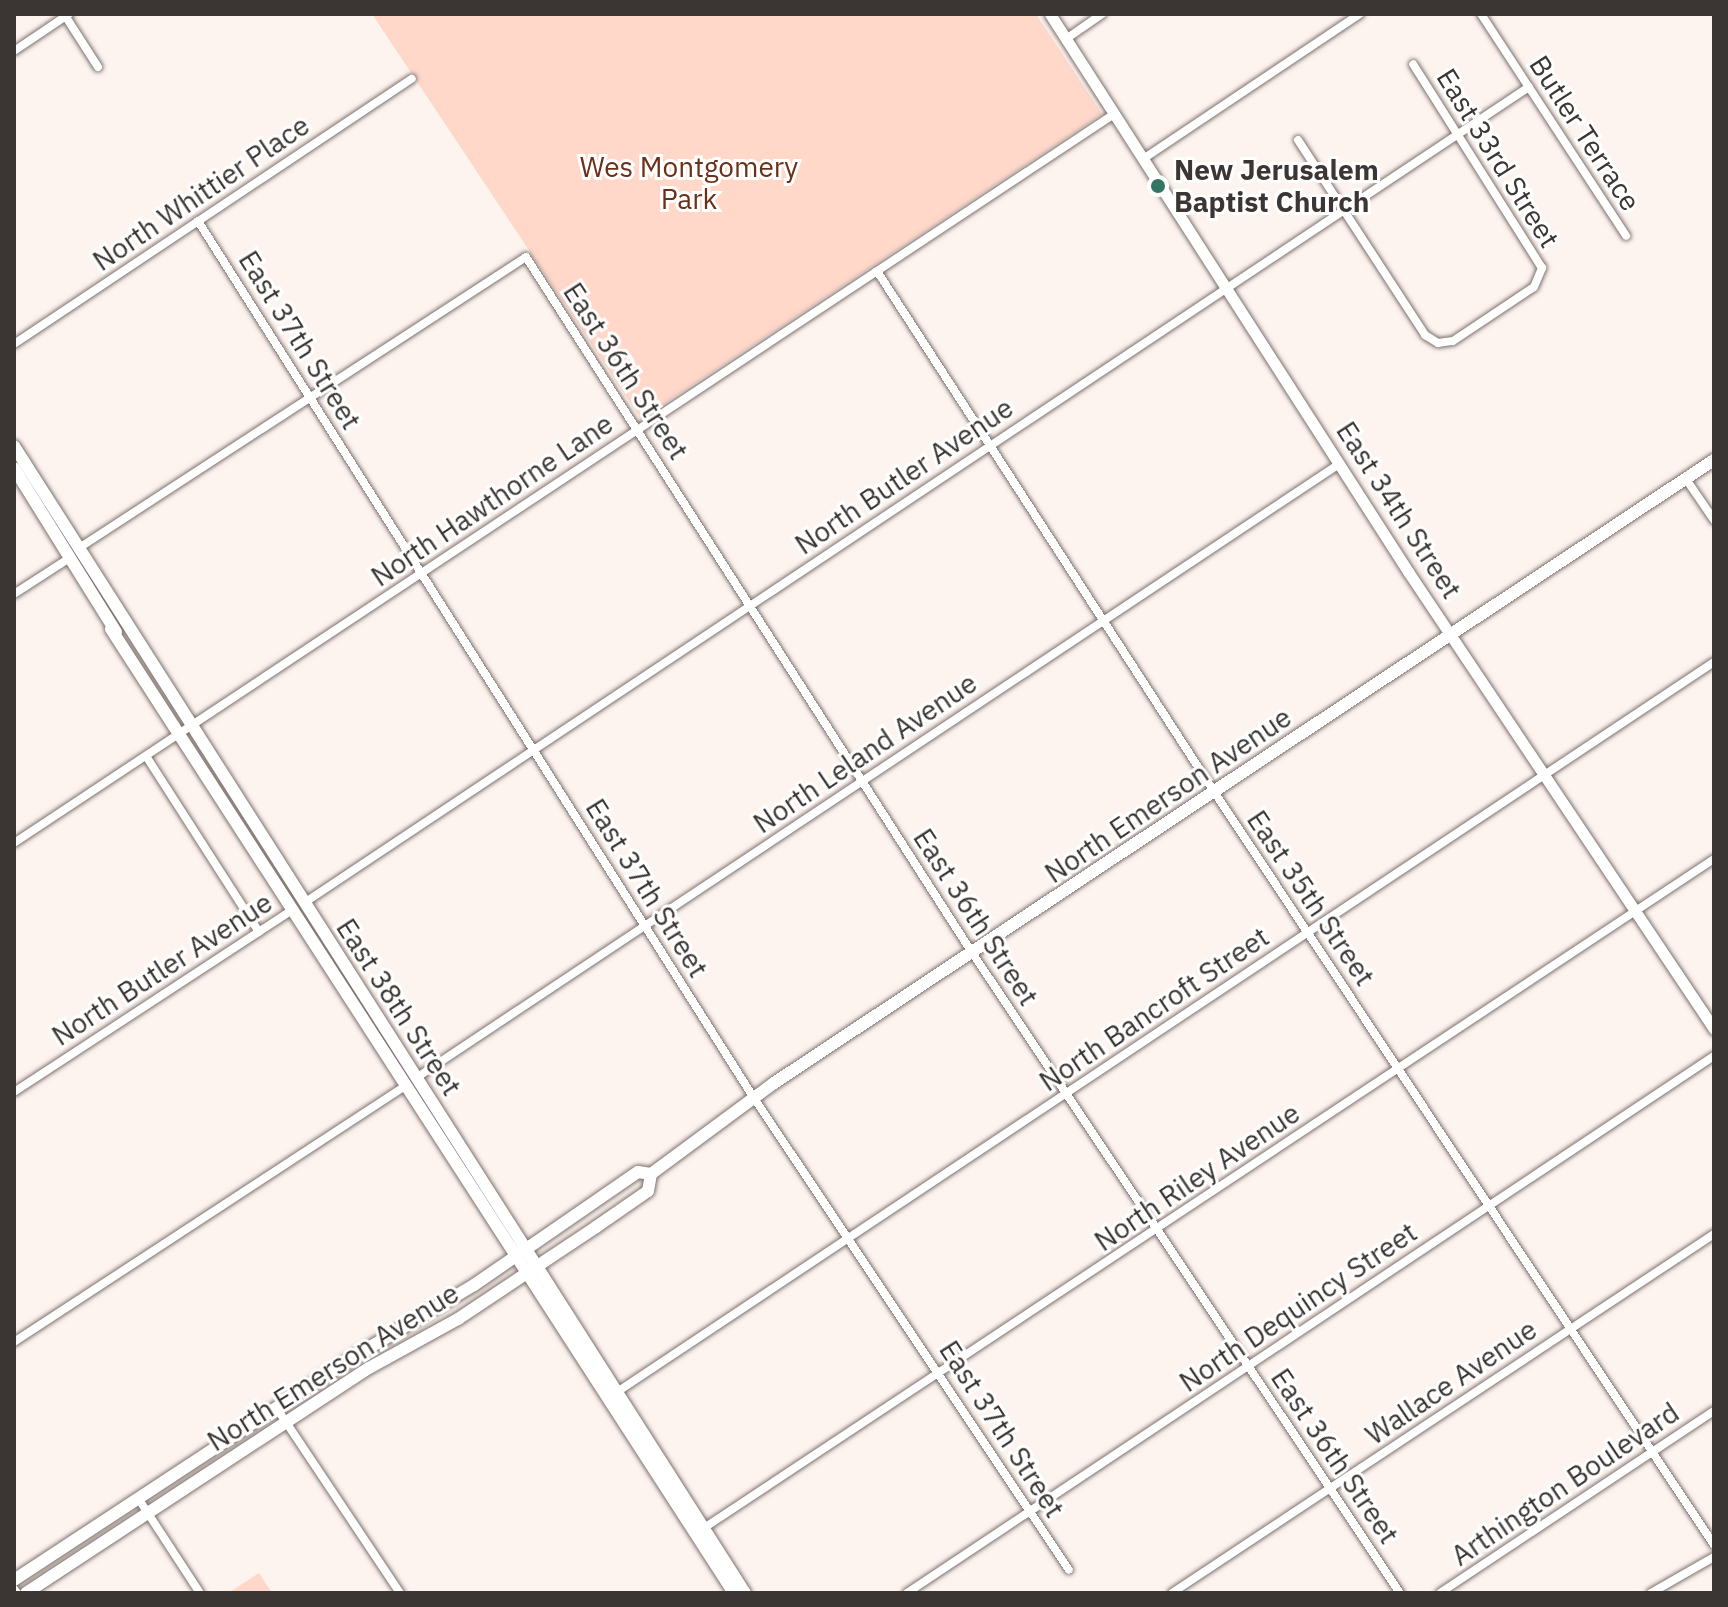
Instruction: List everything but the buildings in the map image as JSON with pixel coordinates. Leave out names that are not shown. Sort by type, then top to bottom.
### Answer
[{"type":"main road","name":"East 34th Street","points":[[1050,14],[1339,464],[1714,1029]]},
{"type":"main road","name":"East 38th Street","points":[[14,446],[177,737],[299,906]]},
{"type":"main road","name":"North Emerson Avenue","points":[[26,1593],[286,1422],[537,1267],[648,1191],[651,1174],[754,1098],[1714,460]]},
{"type":"main road","name":"East 38th Street","points":[[14,468],[193,726],[299,906],[521,1253],[537,1267],[745,1593]]},
{"type":"main road","name":"North Emerson Avenue","points":[[14,1580],[276,1407],[521,1253],[638,1172],[651,1174]]},
{"type":"main road","name":"East 38th Street","points":[[521,1253],[525,1274],[734,1593]]},
{"type":"street","points":[[1066,39],[1102,14]]},
{"type":"street","points":[[1143,159],[1360,14]]},
{"type":"street","name":"Butler Terrace","points":[[1481,14],[1626,236]]},
{"type":"street","points":[[14,51],[66,15],[98,67]]},
{"type":"street","name":"East 33rd Street","points":[[1344,211],[1425,335],[1436,343],[1453,341],[1531,289],[1541,276],[1539,259],[1413,64]]},
{"type":"street","name":"North Whittier Place","points":[[14,344],[412,79]]},
{"type":"street","name":"North Butler Avenue","points":[[14,1092],[299,906],[1529,87]]},
{"type":"street","name":"North Hawthorne Lane","points":[[14,843],[1114,114]]},
{"type":"street","points":[[1298,140],[1344,211]]},
{"type":"street","name":"East 37th Street","points":[[198,221],[754,1098],[850,1237],[1069,1570]]},
{"type":"street","name":"East 36th Street","points":[[310,398],[526,257],[973,954],[1400,1593]]},
{"type":"street","name":"East 35th Street","points":[[877,271],[1215,793],[1714,1545]]},
{"type":"street","points":[[14,594],[310,398]]},
{"type":"street","name":"North Leland Avenue","points":[[14,1342],[1339,464]]},
{"type":"street","points":[[1686,479],[1714,520]]},
{"type":"street","name":"North Bancroft Street","points":[[617,1392],[1714,662]]},
{"type":"street","points":[[146,756],[259,932]]},
{"type":"street","name":"North Riley Avenue","points":[[704,1528],[940,1375],[1714,859]]},
{"type":"street","name":"North Dequincy Street","points":[[907,1593],[1714,1056]]},
{"type":"street","name":"Wallace Avenue","points":[[1172,1593],[1714,1234]]},
{"type":"street","points":[[276,1407],[400,1593]]},
{"type":"street","name":"Arthington Boulevard","points":[[1440,1593],[1714,1411]]},
{"type":"street","points":[[138,1498],[200,1593]]},
{"type":"street","points":[[1651,1593],[1714,1557]]},
{"type":"green space","name":"Wes Montgomery Park","points":[[372,14],[1036,14],[1102,114],[641,419]]},
{"type":"green space","points":[[259,1573],[272,1593],[228,1593]]},
{"type":"place","name":"New Jerusalem Baptist Church","points":[[1158,186]]}]
